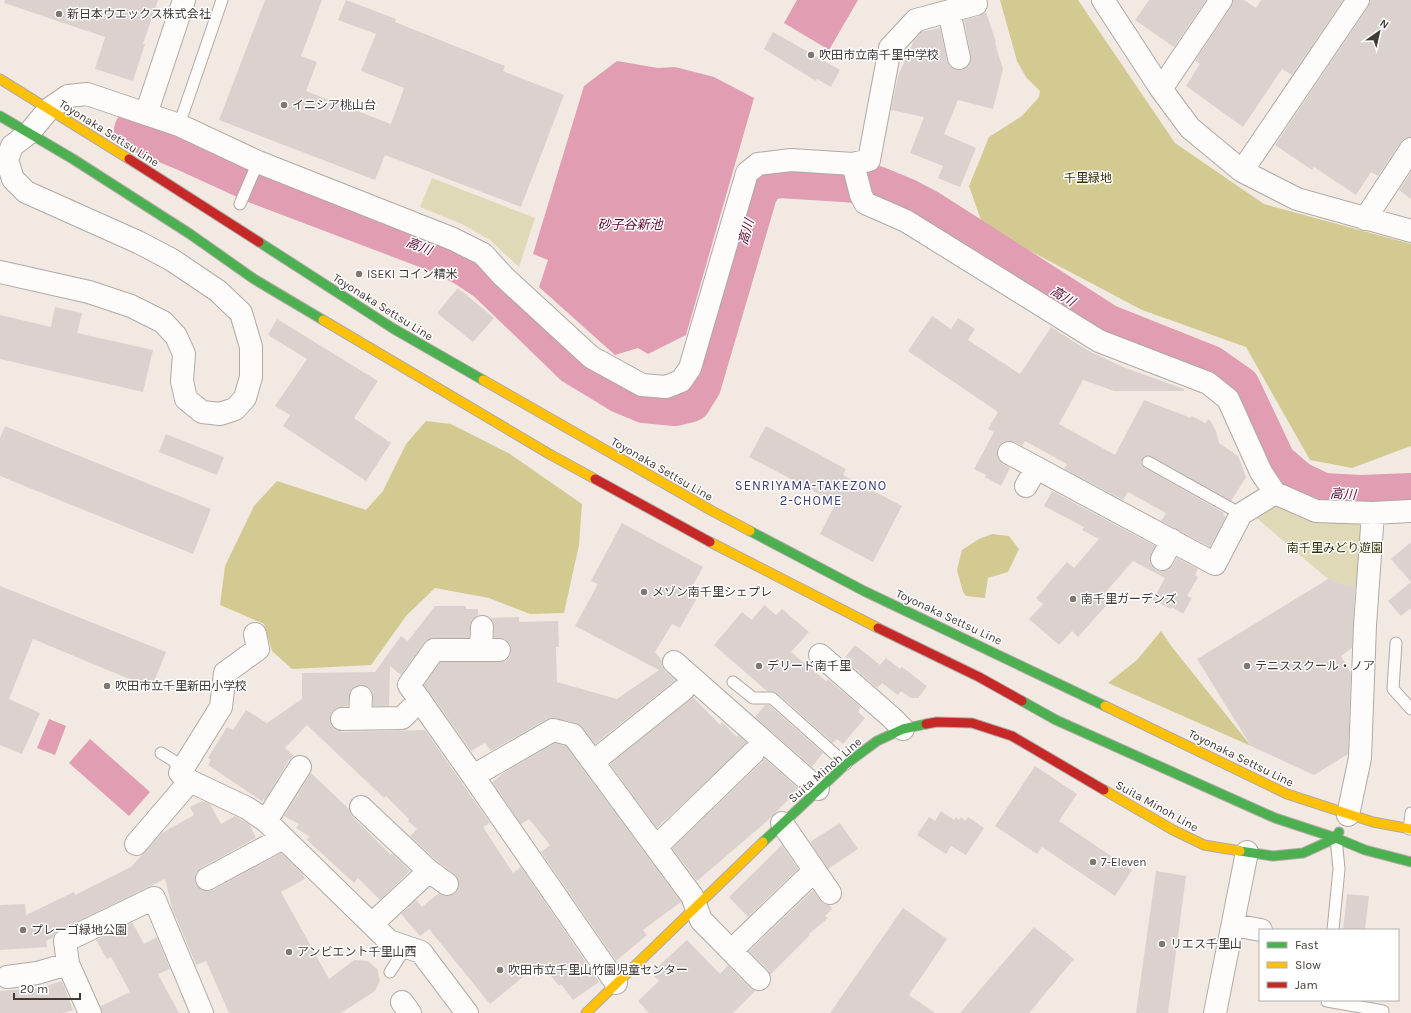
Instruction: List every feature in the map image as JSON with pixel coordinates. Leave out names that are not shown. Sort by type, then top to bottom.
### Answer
[{"type":"main road","name":"Toyonaka Settsu Line","points":[[0,79],[103,142],[394,329],[714,512],[864,591],[1004,656],[1288,794],[1345,820]]},
{"type":"main road","points":[[0,116],[73,159],[190,234],[254,279],[550,455],[701,537],[856,617],[978,676],[1056,720],[1275,818],[1336,838],[1365,850],[1411,862]]},
{"type":"main road","name":"Suita Minoh Line","points":[[593,1011],[616,983],[782,823],[846,764],[877,741],[902,729],[936,722],[972,723],[1012,736],[1173,830],[1204,846],[1273,856],[1303,853],[1336,838]]},
{"type":"main road","points":[[1336,838],[1345,820],[1373,822],[1410,829]]},
{"type":"street","points":[[146,114],[184,0]]},
{"type":"street","points":[[1103,0],[1161,89],[1190,128],[1242,171],[1298,199],[1411,231]]},
{"type":"street","points":[[1161,89],[1221,0]]},
{"type":"street","points":[[1242,171],[1358,0]]},
{"type":"street","points":[[0,272],[89,292],[131,306],[163,322],[176,336],[184,354],[182,381],[186,399],[202,412],[220,414],[235,409],[245,398],[251,377],[251,346],[241,313],[218,291],[172,260],[140,243],[26,192],[13,179],[7,160],[12,146],[29,133],[49,109],[68,96],[87,94],[179,125],[256,167],[453,239],[483,254],[504,276],[591,357],[642,385],[666,387],[681,381],[690,368],[747,173],[758,164],[791,160],[854,167],[869,160],[890,48],[916,20],[976,4]]},
{"type":"street","points":[[949,11],[959,58]]},
{"type":"street","points":[[1366,219],[1411,149]]},
{"type":"street","points":[[854,167],[861,195],[865,203],[906,221],[1099,341],[1208,383],[1228,399],[1261,472],[1275,493],[1316,511],[1373,514],[1411,511]]},
{"type":"street","points":[[1009,453],[1031,477],[1172,540],[1219,566],[1241,514],[1275,493]]},
{"type":"street","points":[[1345,820],[1360,758],[1365,625],[1373,514]]},
{"type":"street","points":[[1162,559],[1172,540]]},
{"type":"street","points":[[482,627],[490,650],[434,650],[409,685],[616,983]]},
{"type":"street","points":[[136,844],[185,777],[221,707],[225,673],[258,649],[255,634]]},
{"type":"street","points":[[820,655],[891,717],[902,729]]},
{"type":"street","points":[[674,662],[818,790]]},
{"type":"street","points":[[593,762],[683,690]]},
{"type":"street","points":[[354,711],[402,718],[420,700]]},
{"type":"street","points":[[473,776],[553,730],[573,735],[692,896],[701,920],[759,979]]},
{"type":"street","points":[[656,847],[753,753]]},
{"type":"street","points":[[266,821],[300,767]]},
{"type":"street","points":[[185,777],[247,808],[266,821],[389,941],[422,952],[463,1012]]},
{"type":"street","points":[[361,806],[429,871],[446,884]]},
{"type":"street","points":[[782,823],[830,893]]},
{"type":"street","points":[[207,879],[283,838]]},
{"type":"street","points":[[1215,1013],[1233,926],[1246,852]]},
{"type":"street","points":[[372,924],[429,871]]},
{"type":"street","points":[[732,950],[814,871]]},
{"type":"street","points":[[90,1013],[68,964],[65,941],[154,898],[202,1013]]},
{"type":"street","points":[[1233,926],[1259,930]]},
{"type":"street","points":[[6,977],[37,973],[68,964]]},
{"type":"lane","points":[[179,125],[222,0]]},
{"type":"lane","points":[[240,204],[256,167]]},
{"type":"lane","points":[[1148,462],[1241,514]]},
{"type":"lane","points":[[1396,643],[1393,689],[1411,709]]},
{"type":"lane","points":[[734,682],[753,698],[772,698],[846,764]]},
{"type":"lane","points":[[161,753],[174,761],[185,777]]},
{"type":"lane","points":[[1410,829],[1411,813]]},
{"type":"lane","points":[[1333,929],[1339,869],[1336,838]]},
{"type":"lane","points":[[390,972],[406,947]]},
{"type":"lane","points":[[1326,1001],[1383,1011]]},
{"type":"green space","name":"千里緑地","points":[[1000,0],[1078,0],[1175,143],[1264,204],[1411,244],[1411,446],[1352,468],[1310,460],[1246,347],[1142,310],[983,226],[969,186],[989,137],[1022,116],[1039,97],[1040,91],[1026,77],[1017,61]]},
{"type":"green space","points":[[432,178],[535,218],[519,267],[490,240],[462,224],[420,207]]},
{"type":"green space","points":[[426,421],[451,424],[510,454],[582,504],[579,545],[564,613],[530,614],[489,598],[435,588],[406,616],[371,665],[292,669],[272,651],[264,624],[220,605],[225,566],[254,506],[277,481],[366,510],[383,491],[406,444]]},
{"type":"green space","name":"南千里みどり遊園","points":[[1274,504],[1356,522],[1365,529],[1357,589],[1328,579],[1253,515]]},
{"type":"green space","points":[[992,534],[1009,536],[1019,549],[1008,572],[988,578],[985,598],[966,596],[963,592],[957,570],[962,550],[979,539]]},
{"type":"green space","points":[[1161,631],[1251,746],[1108,683],[1137,660]]},
{"type":"water","points":[[797,0],[858,0],[829,50],[784,23]]},
{"type":"water","name":"砂子谷新池","points":[[617,61],[658,68],[675,67],[714,77],[754,98],[686,335],[648,354],[638,348],[615,355],[539,287],[548,260],[533,254],[584,86]]},
{"type":"water","points":[[49,719],[66,726],[55,755],[37,748]]},
{"type":"water","points":[[90,739],[150,792],[129,816],[69,763]]},
{"type":"building","points":[[5,0],[158,0],[143,44],[145,44],[133,81],[95,69],[105,37],[4,3]]},
{"type":"building","name":"イニシア桃山台","points":[[265,0],[322,0],[301,56],[317,62],[306,91],[391,124],[404,88],[361,71],[376,34],[338,20],[346,0],[396,19],[395,22],[505,66],[503,71],[564,95],[521,207],[385,155],[375,180],[219,120]]},
{"type":"building","points":[[1149,0],[1206,0],[1174,47],[1135,20]]},
{"type":"building","points":[[1233,0],[1244,0],[1256,8],[1261,0],[1343,0],[1292,75],[1282,69],[1243,127],[1186,86],[1200,64],[1195,61],[1231,7]]},
{"type":"building","points":[[1370,0],[1411,0],[1411,137],[1405,138],[1401,142],[1378,176],[1371,172],[1356,195],[1314,167],[1312,170],[1275,145],[1368,7]]},
{"type":"building","points":[[986,12],[1003,69],[993,109],[958,100],[944,134],[976,148],[960,187],[938,178],[943,166],[910,153],[924,117],[891,110],[898,76],[914,40],[923,31],[940,28],[949,66],[956,70],[962,70],[968,67],[971,61],[964,20],[979,16]]},
{"type":"building","points":[[773,32],[840,70],[831,87],[817,79],[816,81],[764,49]]},
{"type":"building","points":[[1411,172],[1411,199],[1399,190]]},
{"type":"building","points":[[458,288],[494,318],[473,342],[437,313]]},
{"type":"building","points":[[55,307],[82,313],[77,333],[153,350],[143,392],[0,359],[0,315],[51,327]]},
{"type":"building","points":[[932,316],[951,329],[958,318],[975,329],[968,340],[1020,374],[1051,327],[1087,350],[1123,367],[1184,389],[1184,391],[1114,391],[1083,380],[1059,424],[1115,455],[1144,400],[1191,418],[1192,416],[1205,423],[1209,419],[1216,431],[1219,443],[1238,456],[1246,477],[1231,501],[1151,456],[1145,456],[1141,462],[1145,468],[1224,513],[1223,515],[1226,517],[1210,547],[1161,521],[1166,513],[1128,492],[1123,500],[1064,469],[1067,464],[1025,441],[1022,446],[1015,442],[1008,441],[1003,442],[998,447],[998,459],[1010,468],[1001,486],[985,477],[986,475],[974,469],[994,432],[988,429],[998,412],[908,351]]},
{"type":"building","points":[[277,319],[378,381],[354,418],[391,443],[366,481],[283,426],[290,415],[275,406],[307,359],[268,335]]},
{"type":"building","points":[[5,426],[211,509],[193,554],[0,476],[0,438]]},
{"type":"building","points":[[766,426],[846,469],[843,475],[902,506],[873,562],[820,534],[836,503],[749,457]]},
{"type":"building","points":[[166,434],[224,457],[217,475],[159,452]]},
{"type":"building","points":[[1052,491],[1155,546],[1150,560],[1151,565],[1156,570],[1168,570],[1177,558],[1198,569],[1195,575],[1198,577],[1187,596],[1192,598],[1183,614],[1172,607],[1171,609],[1153,600],[1165,578],[1133,561],[1104,594],[1111,600],[1078,637],[1072,631],[1059,645],[1029,619],[1043,604],[1036,598],[1067,562],[1074,568],[1099,539],[1082,530],[1084,527],[1044,506]]},
{"type":"building","points":[[622,523],[703,567],[693,585],[696,600],[680,628],[672,624],[655,652],[662,661],[662,666],[665,671],[676,680],[595,744],[583,728],[576,723],[555,718],[547,719],[491,751],[485,743],[471,751],[424,685],[440,662],[499,662],[505,661],[510,657],[510,644],[505,639],[494,638],[493,622],[490,618],[519,617],[519,622],[558,621],[559,647],[556,647],[557,682],[617,699],[659,670],[575,626],[598,584],[591,581]]},
{"type":"building","points":[[1411,542],[1411,582],[1391,559]]},
{"type":"building","points":[[1328,579],[1355,588],[1352,648],[1341,656],[1351,673],[1348,754],[1314,775],[1251,746],[1197,659]]},
{"type":"building","points":[[1411,582],[1411,608],[1401,616],[1388,601]]},
{"type":"building","points":[[0,586],[166,652],[151,688],[33,639],[9,699],[40,713],[22,754],[0,745]]},
{"type":"building","points":[[764,605],[776,615],[782,609],[809,632],[791,652],[826,681],[828,679],[861,707],[858,712],[865,718],[843,744],[837,739],[833,743],[777,693],[767,691],[714,645],[742,612],[752,620]]},
{"type":"building","points":[[435,606],[466,606],[466,609],[478,609],[478,615],[471,621],[469,638],[428,639],[401,675],[390,666],[389,706],[373,706],[372,691],[368,687],[362,685],[356,686],[350,691],[348,706],[336,708],[331,713],[331,725],[336,730],[342,732],[425,730],[490,823],[483,827],[513,873],[521,867],[599,982],[573,1000],[561,984],[559,986],[544,967],[542,968],[539,964],[490,1004],[429,929],[420,936],[401,914],[416,900],[422,907],[439,893],[445,896],[452,895],[457,891],[459,886],[458,879],[410,836],[417,829],[408,821],[409,819],[386,796],[384,798],[307,725],[285,748],[294,756],[289,760],[265,800],[263,798],[263,802],[208,765],[211,760],[208,758],[227,727],[233,730],[246,710],[267,723],[302,699],[302,673],[375,672],[401,636],[408,641]]},
{"type":"building","points":[[855,645],[880,665],[886,658],[900,669],[902,667],[927,686],[918,698],[911,698],[901,691],[898,695],[882,683],[877,688],[844,659]]},
{"type":"building","points":[[693,697],[720,725],[722,722],[737,737],[738,735],[747,743],[657,828],[610,764]]},
{"type":"building","points":[[765,705],[769,705],[823,753],[812,767],[755,717]]},
{"type":"building","points":[[555,743],[566,746],[681,902],[643,930],[647,935],[616,961],[541,852],[550,845],[529,819],[521,824],[492,782],[505,772]]},
{"type":"building","points":[[764,758],[799,789],[765,823],[697,881],[672,848],[762,762]]},
{"type":"building","points":[[1035,766],[1077,794],[1059,821],[1132,870],[1115,896],[1042,847],[1037,854],[995,826]]},
{"type":"building","points":[[311,773],[349,809],[352,816],[391,855],[392,853],[410,871],[380,900],[358,878],[354,883],[306,839],[310,837],[296,828],[299,824],[284,816]]},
{"type":"building","points":[[202,801],[210,804],[221,824],[235,816],[250,825],[256,838],[201,868],[196,873],[196,885],[201,890],[213,890],[281,853],[302,873],[305,879],[281,892],[329,979],[354,960],[368,961],[377,969],[380,981],[375,991],[341,1013],[229,1013],[206,961],[196,965],[172,908],[165,879],[60,930],[54,937],[46,941],[47,947],[0,950],[0,905],[25,904],[26,915],[74,892],[75,895],[131,867],[162,833],[194,815],[190,807]]},
{"type":"building","points":[[941,811],[954,820],[956,817],[959,820],[961,817],[965,821],[968,817],[984,828],[966,855],[951,846],[946,854],[917,835],[929,817],[935,821]]},
{"type":"building","points":[[840,823],[858,849],[828,869],[810,842]]},
{"type":"building","points":[[782,845],[798,869],[748,917],[729,897]]},
{"type":"building","name":"リエス千里山","points":[[1156,871],[1186,876],[1168,1013],[1136,1013]]},
{"type":"building","points":[[813,890],[824,904],[829,905],[832,909],[825,916],[828,918],[809,934],[810,935],[770,975],[768,970],[749,951]]},
{"type":"building","points":[[1347,894],[1369,896],[1365,929],[1343,929]]},
{"type":"building","points":[[903,908],[947,939],[909,995],[935,1013],[830,1013]]},
{"type":"building","points":[[132,922],[144,944],[157,937],[170,969],[158,974],[179,1013],[102,1013],[101,1006],[130,992],[111,957],[107,959],[96,940]]},
{"type":"building","points":[[1034,927],[1074,959],[1029,1013],[960,1013]]},
{"type":"building","points":[[687,940],[720,974],[728,965],[750,988],[755,991],[733,1013],[649,1013],[638,1001],[659,981],[651,973]]},
{"type":"building","points":[[62,981],[73,1010],[63,1013],[0,1013],[0,991],[39,988]]},
{"type":"waterway","name":"高川","points":[[134,130],[257,184],[439,253],[466,267],[487,281],[574,365],[620,393],[644,403],[675,406],[691,402],[701,386],[757,195],[764,182],[779,178],[844,182],[877,186],[906,198],[929,210],[1107,324],[1210,365],[1240,386],[1276,462],[1298,481],[1323,493],[1361,495],[1411,493]]},
{"type":"traffic: fast","points":[[0,116],[73,159],[190,234],[254,279],[323,320]]},
{"type":"traffic: fast","points":[[259,242],[394,329],[483,380]]},
{"type":"traffic: fast","points":[[750,531],[864,591],[1105,706]]},
{"type":"traffic: fast","points":[[1022,701],[1056,720],[1275,818],[1336,838],[1365,850],[1411,862]]},
{"type":"traffic: fast","points":[[763,842],[846,764],[877,741],[903,729],[926,724]]},
{"type":"traffic: fast","points":[[1240,851],[1273,856],[1303,853],[1336,838],[1339,832]]},
{"type":"traffic: slow","points":[[0,79],[129,159]]},
{"type":"traffic: slow","points":[[323,320],[551,455],[595,479]]},
{"type":"traffic: slow","points":[[483,380],[750,531]]},
{"type":"traffic: slow","points":[[710,542],[878,628]]},
{"type":"traffic: slow","points":[[1105,706],[1287,794],[1373,822],[1411,829]]},
{"type":"traffic: slow","points":[[1104,790],[1173,830],[1204,845],[1240,851]]},
{"type":"traffic: slow","points":[[586,1013],[763,842]]},
{"type":"traffic: jam","points":[[129,159],[259,242]]},
{"type":"traffic: jam","points":[[595,479],[710,542]]},
{"type":"traffic: jam","points":[[878,628],[979,677],[1022,701]]},
{"type":"traffic: jam","points":[[926,724],[937,722],[972,723],[1012,736],[1104,790]]},
{"type":"place","name":"新日本ウエックス株式会社","points":[[59,14]]},
{"type":"place","name":"吹田市立南千里中学校","points":[[811,55]]},
{"type":"place","name":"イニシア桃山台","points":[[284,105]]},
{"type":"place","name":"ISEKI コイン精米","points":[[359,274]]},
{"type":"place","name":"メゾン南千里シェプレ","points":[[644,592]]},
{"type":"place","name":"南千里ガーデンズ","points":[[1073,599]]},
{"type":"place","name":"デリード南千里","points":[[759,666]]},
{"type":"place","name":"テニススクール・ノア","points":[[1247,666]]},
{"type":"place","name":"吹田市立千里新田小学校","points":[[107,686]]},
{"type":"place","name":"7-Eleven","points":[[1093,862]]},
{"type":"place","name":"プレーゴ緑地公園","points":[[23,930]]},
{"type":"place","name":"リエス千里山","points":[[1162,944]]},
{"type":"place","name":"アンビエント千里山西","points":[[289,952]]},
{"type":"place","name":"吹田市立千里山竹園児童センター","points":[[500,970]]},
{"type":"district","name":"SENRIYAMA-TAKEZONO 2-CHOME","points":[[811,492]]}]
